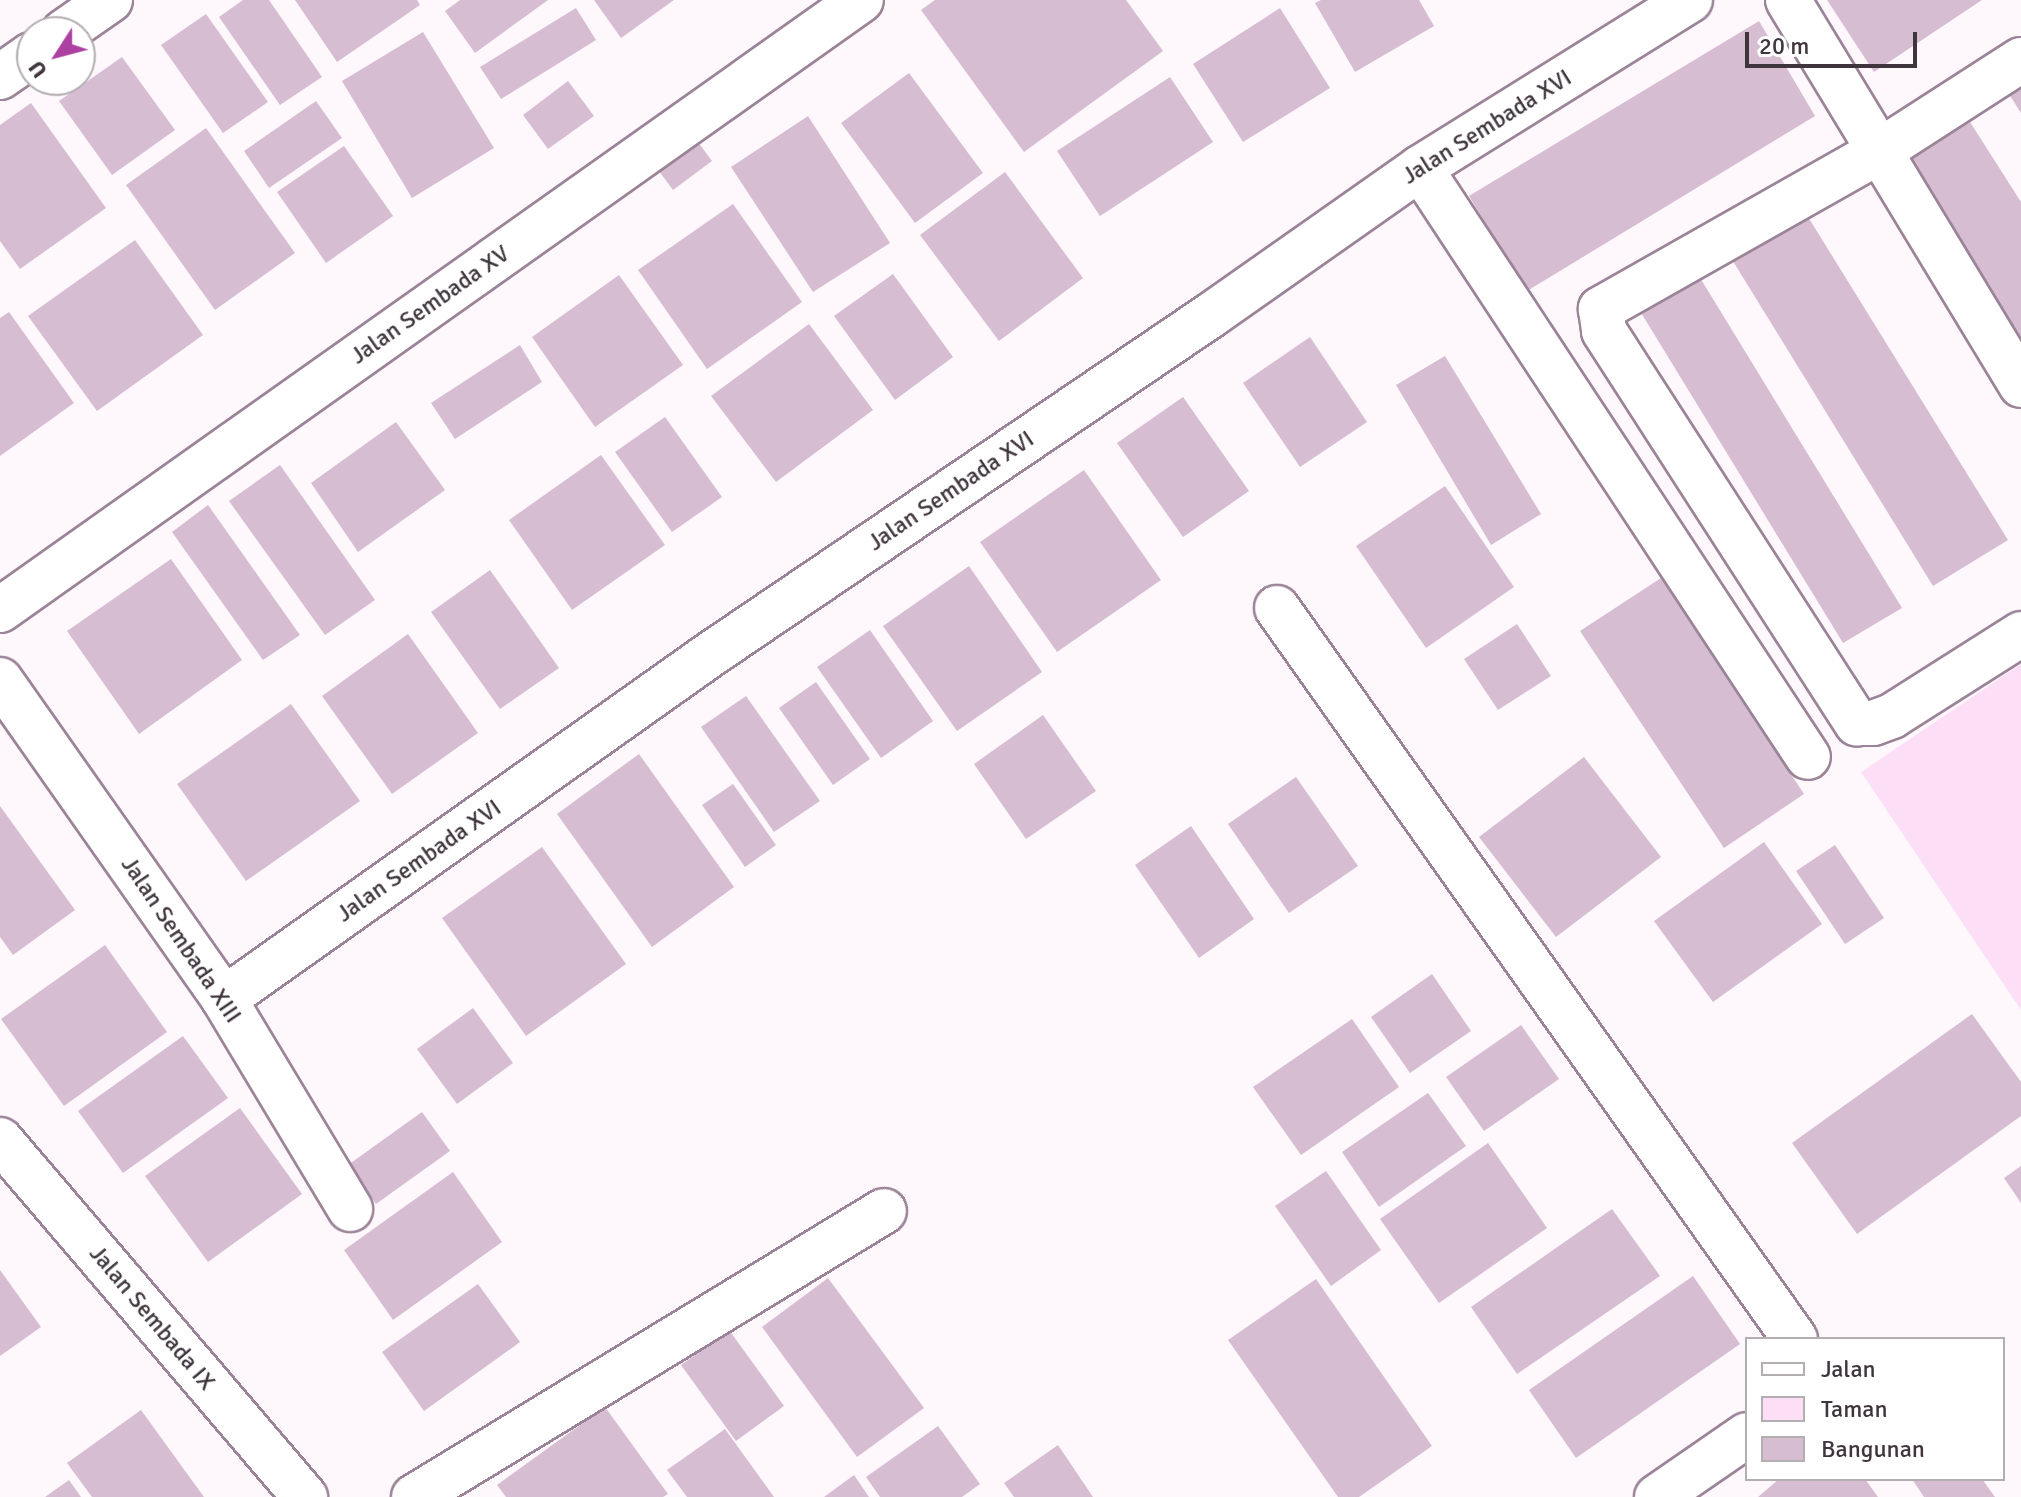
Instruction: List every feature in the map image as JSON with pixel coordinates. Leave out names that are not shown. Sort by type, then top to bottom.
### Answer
[{"type":"street","points":[[87,16],[110,0]]},
{"type":"street","name":"Jalan Sembada XV","points":[[0,610],[861,0]]},
{"type":"street","name":"Jalan Sembada XVI","points":[[224,999],[708,656],[1211,315],[1420,168],[1690,0]]},
{"type":"street","points":[[1788,0],[2021,385]]},
{"type":"street","points":[[2021,60],[1880,151],[1601,309],[1604,331],[1857,723],[1873,723],[1892,716],[2021,634]]},
{"type":"street","points":[[1420,168],[1808,757]]},
{"type":"street","points":[[1277,608],[1794,1337]]},
{"type":"street","name":"Jalan Sembada XIII","points":[[0,680],[224,999],[350,1209]]},
{"type":"street","name":"Jalan Sembada IX","points":[[0,1140],[305,1497]]},
{"type":"street","points":[[414,1497],[884,1211]]},
{"type":"street","points":[[1657,1497],[1745,1436]]},
{"type":"green space","points":[[2021,664],[2021,1010],[1861,772]]},
{"type":"building","points":[[243,0],[269,0],[322,77],[280,105],[219,17]]},
{"type":"building","points":[[295,0],[417,0],[420,5],[337,62]]},
{"type":"building","points":[[460,0],[548,0],[475,53],[445,11]]},
{"type":"building","points":[[594,0],[674,0],[621,38]]},
{"type":"building","points":[[935,0],[1126,0],[1163,51],[1024,152],[921,10]]},
{"type":"building","points":[[1321,0],[1419,0],[1434,26],[1355,72],[1315,3]]},
{"type":"building","points":[[1827,0],[1982,0],[1874,72]]},
{"type":"building","points":[[576,8],[596,40],[501,99],[480,67]]},
{"type":"building","points":[[1280,8],[1330,88],[1243,142],[1193,64]]},
{"type":"building","points":[[206,14],[268,102],[223,133],[161,45]]},
{"type":"building","points":[[1759,21],[1815,116],[1527,291],[1469,196]]},
{"type":"building","points":[[423,32],[494,148],[412,198],[342,81]]},
{"type":"building","points":[[122,57],[175,130],[112,175],[59,101],[66,96],[96,96],[96,75]]},
{"type":"building","points":[[2021,71],[2021,113],[2002,83]]},
{"type":"building","points":[[909,73],[983,173],[915,223],[841,123]]},
{"type":"building","points":[[1170,77],[1213,142],[1100,216],[1057,151]]},
{"type":"building","points":[[568,81],[594,116],[548,149],[523,115]]},
{"type":"building","points":[[316,101],[342,138],[269,188],[244,151]]},
{"type":"building","points":[[31,103],[106,208],[20,269],[0,241],[0,125]]},
{"type":"building","points":[[1963,111],[2021,202],[2021,342],[1900,151]]},
{"type":"building","points":[[808,116],[890,243],[813,292],[731,167]]},
{"type":"building","points":[[206,128],[295,253],[215,310],[126,185]]},
{"type":"building","points":[[692,134],[712,161],[673,190],[653,163]]},
{"type":"building","points":[[344,146],[393,216],[326,263],[277,192]]},
{"type":"building","points":[[1005,172],[1083,278],[999,341],[920,235]]},
{"type":"building","points":[[733,204],[802,302],[707,369],[638,270]]},
{"type":"building","points":[[1805,212],[2008,540],[1933,586],[1731,258]]},
{"type":"building","points":[[135,240],[203,335],[97,411],[28,316]]},
{"type":"building","points":[[1691,263],[1902,608],[1843,643],[1632,298]]},
{"type":"building","points":[[893,274],[953,357],[895,400],[834,316]]},
{"type":"building","points":[[619,275],[683,365],[595,427],[532,337]]},
{"type":"building","points":[[9,312],[74,403],[0,456],[0,318]]},
{"type":"building","points":[[809,324],[873,410],[776,482],[711,396]]},
{"type":"building","points":[[1310,337],[1367,422],[1300,467],[1243,383]]},
{"type":"building","points":[[520,345],[542,382],[455,439],[431,403]]},
{"type":"building","points":[[1445,356],[1541,514],[1491,545],[1396,385]]},
{"type":"building","points":[[1183,397],[1249,491],[1183,537],[1117,443]]},
{"type":"building","points":[[665,417],[722,497],[672,532],[615,452]]},
{"type":"building","points":[[396,422],[445,490],[358,552],[311,483]]},
{"type":"building","points":[[601,455],[665,545],[572,610],[509,520]]},
{"type":"building","points":[[280,465],[375,600],[325,635],[229,501]]},
{"type":"building","points":[[1084,470],[1161,580],[1057,652],[980,542]]},
{"type":"building","points":[[1445,486],[1514,587],[1426,648],[1356,546]]},
{"type":"building","points":[[208,505],[300,635],[263,660],[172,532]]},
{"type":"building","points":[[171,559],[242,660],[139,734],[67,631]]},
{"type":"building","points":[[969,566],[1042,672],[957,731],[883,626]]},
{"type":"building","points":[[490,570],[559,668],[500,709],[431,612]]},
{"type":"building","points":[[1661,578],[1804,794],[1724,848],[1580,631]]},
{"type":"building","points":[[1517,624],[1551,676],[1498,710],[1464,659]]},
{"type":"building","points":[[870,630],[933,721],[881,758],[817,667]]},
{"type":"building","points":[[408,634],[478,733],[392,794],[322,696]]},
{"type":"building","points":[[816,682],[870,759],[833,785],[779,708]]},
{"type":"building","points":[[746,696],[820,801],[774,832],[701,727]]},
{"type":"building","points":[[291,704],[360,801],[246,881],[177,784]]},
{"type":"building","points":[[1043,715],[1096,791],[1026,839],[974,764]]},
{"type":"building","points":[[639,754],[734,887],[652,947],[557,814]]},
{"type":"building","points":[[1584,757],[1661,857],[1556,937],[1479,837]]},
{"type":"building","points":[[1296,777],[1358,866],[1289,913],[1228,824]]},
{"type":"building","points":[[733,784],[776,845],[745,867],[702,805]]},
{"type":"building","points":[[0,806],[75,910],[13,955],[0,937]]},
{"type":"building","points":[[1191,826],[1254,919],[1199,958],[1135,865]]},
{"type":"building","points":[[1764,842],[1822,924],[1713,1002],[1654,921]]},
{"type":"building","points":[[1835,845],[1884,918],[1845,944],[1796,871]]},
{"type":"building","points":[[542,847],[626,964],[526,1036],[442,918]]},
{"type":"building","points":[[105,945],[167,1032],[64,1106],[1,1019]]},
{"type":"building","points":[[1432,974],[1471,1031],[1410,1073],[1371,1017]]},
{"type":"building","points":[[473,1008],[513,1063],[457,1104],[417,1049]]},
{"type":"building","points":[[1972,1014],[2021,1082],[2021,1116],[1857,1234],[1792,1143]]},
{"type":"building","points":[[1352,1019],[1399,1087],[1301,1155],[1253,1087]]},
{"type":"building","points":[[1521,1025],[1559,1079],[1484,1131],[1446,1077]]},
{"type":"building","points":[[183,1036],[228,1098],[123,1173],[78,1111]]},
{"type":"building","points":[[1428,1093],[1466,1146],[1379,1207],[1342,1152]]},
{"type":"building","points":[[240,1108],[302,1194],[208,1262],[145,1176]]},
{"type":"building","points":[[422,1112],[450,1151],[376,1204],[348,1165]]},
{"type":"building","points":[[1488,1143],[1547,1228],[1439,1303],[1380,1219]]},
{"type":"building","points":[[2021,1166],[2021,1203],[2004,1178]]},
{"type":"building","points":[[1326,1171],[1381,1250],[1331,1286],[1275,1206]]},
{"type":"building","points":[[453,1172],[502,1242],[393,1320],[344,1250]]},
{"type":"building","points":[[1612,1209],[1660,1276],[1517,1374],[1471,1307]]},
{"type":"building","points":[[0,1270],[41,1327],[0,1356]]},
{"type":"building","points":[[1693,1276],[1740,1344],[1576,1458],[1529,1390]]},
{"type":"building","points":[[828,1278],[924,1408],[857,1457],[762,1327]]},
{"type":"building","points":[[1316,1279],[1432,1446],[1359,1497],[1338,1497],[1228,1340]]},
{"type":"building","points":[[478,1284],[520,1342],[424,1411],[382,1352]]},
{"type":"building","points":[[729,1330],[784,1406],[736,1441],[681,1365]]},
{"type":"building","points":[[605,1407],[668,1494],[663,1497],[506,1497],[497,1485]]},
{"type":"building","points":[[141,1410],[204,1497],[92,1497],[67,1463]]},
{"type":"building","points":[[938,1426],[980,1484],[962,1497],[880,1497],[866,1477]]},
{"type":"building","points":[[725,1429],[774,1497],[687,1497],[667,1470]]},
{"type":"building","points":[[1058,1445],[1093,1497],[1014,1497],[1004,1483]]},
{"type":"building","points":[[854,1475],[869,1497],[824,1497]]},
{"type":"building","points":[[69,1480],[81,1497],[45,1497]]},
{"type":"building","points":[[1777,1481],[1866,1481],[1878,1497],[1758,1497]]},
{"type":"building","points":[[1913,1481],[1983,1481],[1995,1497],[1924,1497]]}]
